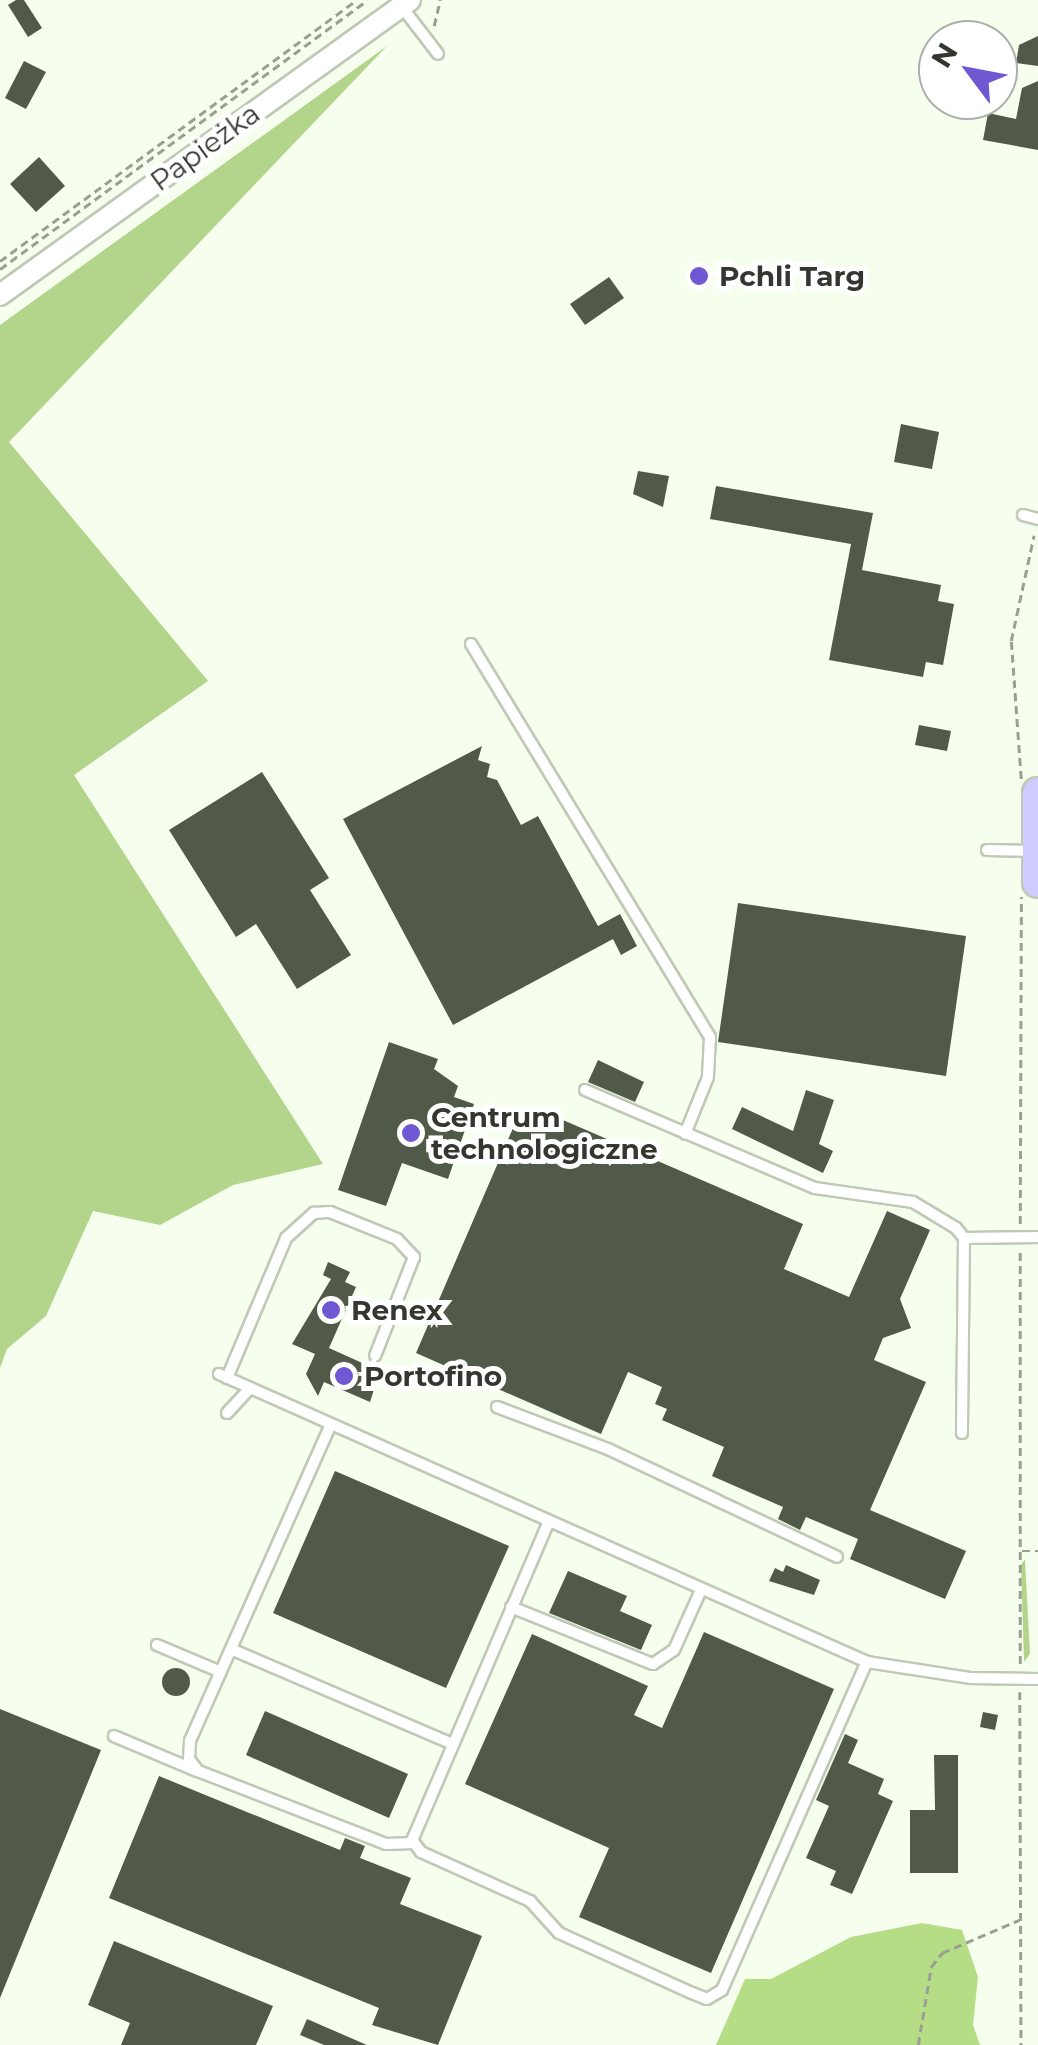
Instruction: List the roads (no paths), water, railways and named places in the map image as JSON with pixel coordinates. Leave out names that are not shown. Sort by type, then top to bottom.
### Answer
[{"type":"main road","points":[[1029,793],[1038,851],[1029,886]]},
{"type":"street","name":"Papieżka","points":[[0,295],[403,2]]},
{"type":"lane","points":[[403,2],[438,54]]},
{"type":"lane","points":[[1022,515],[1038,519]]},
{"type":"lane","points":[[471,644],[710,1037],[708,1077],[685,1134]]},
{"type":"lane","points":[[987,850],[1038,851]]},
{"type":"lane","points":[[585,1090],[815,1188],[913,1202],[940,1215],[964,1238],[1038,1236]]},
{"type":"lane","points":[[375,1356],[414,1257],[397,1238],[330,1212],[314,1213],[286,1238],[223,1376],[867,1662],[1038,1679]]},
{"type":"lane","points":[[962,1433],[964,1238]]},
{"type":"lane","points":[[227,1413],[250,1388]]},
{"type":"lane","points":[[498,1407],[608,1449],[837,1557]]},
{"type":"lane","points":[[198,1772],[188,1752],[331,1424]]},
{"type":"lane","points":[[414,1844],[412,1829],[548,1522]]},
{"type":"lane","points":[[511,1607],[645,1664],[674,1650],[702,1590]]},
{"type":"lane","points":[[157,1645],[221,1672]]},
{"type":"lane","points":[[232,1649],[450,1743]]},
{"type":"lane","points":[[114,1736],[386,1844],[414,1844],[530,1901],[559,1933],[714,1997],[867,1662]]},
{"type":"place","name":"Pchli Targ","points":[[699,276]]},
{"type":"place","name":"Centrum technologiczne","points":[[411,1133]]},
{"type":"place","name":"Renex","points":[[331,1310]]},
{"type":"place","name":"Portofino","points":[[344,1376]]}]
